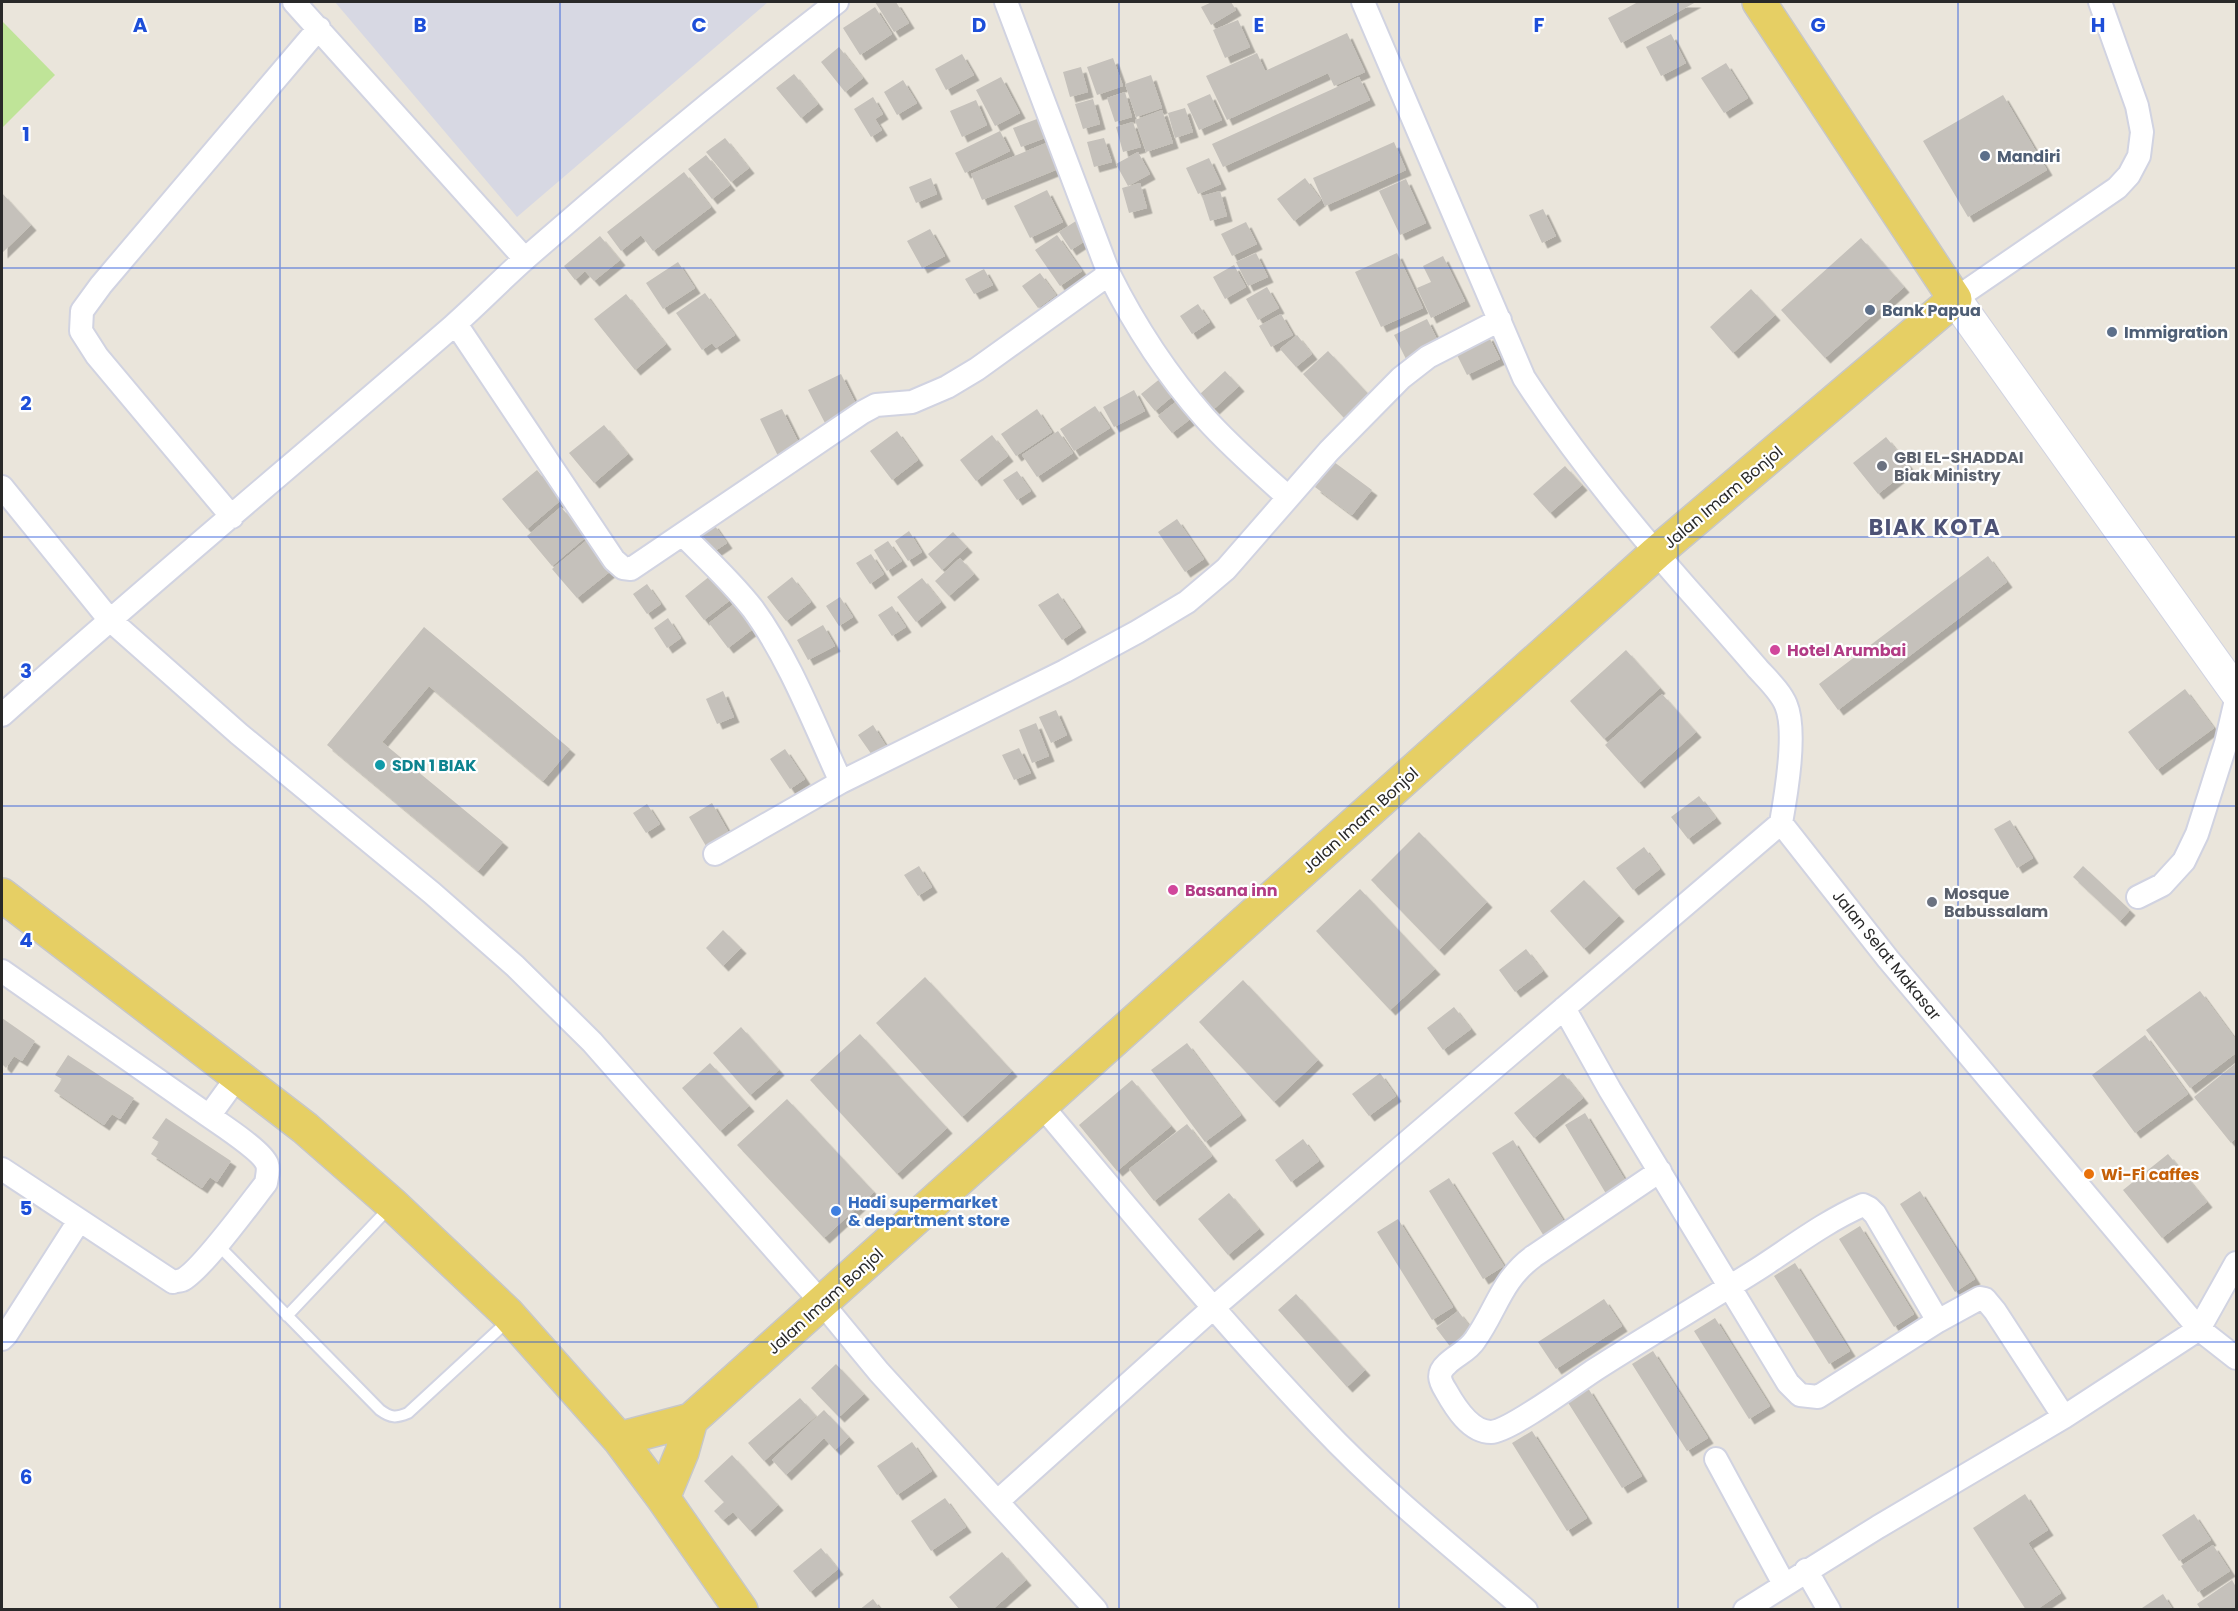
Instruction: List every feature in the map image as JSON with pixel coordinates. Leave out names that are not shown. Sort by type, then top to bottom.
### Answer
[{"type":"main road","points":[[1759,2],[1955,299],[2236,692]]},
{"type":"main road","name":"Jalan Imam Bonjol","points":[[691,1420],[1656,553],[1955,299]]},
{"type":"main road","points":[[2,895],[305,1128],[393,1205],[512,1318],[619,1439],[741,1610]]},
{"type":"main road","points":[[619,1439],[691,1420]]},
{"type":"main road","points":[[663,1498],[682,1452],[691,1420]]},
{"type":"street","points":[[294,2],[525,259]]},
{"type":"street","points":[[2,715],[110,619],[456,324],[525,259],[745,73],[837,2]]},
{"type":"street","points":[[1006,2],[1109,274],[1128,313],[1205,418],[1288,497]]},
{"type":"street","points":[[998,1501],[1213,1308],[1781,823],[1787,793],[1790,758],[1790,730],[1786,705],[1769,682],[1656,553],[1551,419],[1524,378],[1363,2]]},
{"type":"street","points":[[1955,299],[2117,189],[2129,175],[2139,156],[2142,132],[2137,106],[2100,2]]},
{"type":"street","points":[[232,517],[97,356],[81,331],[82,311],[101,285],[319,28]]},
{"type":"street","points":[[456,324],[614,560],[623,568],[631,569],[862,412],[876,405],[922,399],[978,369],[1109,274]]},
{"type":"street","points":[[715,854],[841,782],[1065,671],[1187,602],[1226,569],[1329,451],[1401,378],[1428,357],[1500,320]]},
{"type":"street","points":[[2,487],[110,619],[239,734],[432,893],[515,966],[592,1042],[879,1372],[1096,1610]]},
{"type":"street","points":[[683,535],[731,583],[773,641],[841,782]]},
{"type":"street","points":[[2138,897],[2163,885],[2184,861],[2197,834],[2226,743],[2236,700]]},
{"type":"street","name":"Jalan Selat Makasar","points":[[1781,823],[1888,959],[2199,1329],[2236,1358]]},
{"type":"street","points":[[2,971],[209,1116],[259,1154],[267,1163],[268,1173],[266,1183],[217,1244],[193,1271],[183,1279],[173,1282],[2,1169]]},
{"type":"street","points":[[1564,1008],[1729,1287],[1788,1383],[1800,1395],[1818,1397],[1968,1303],[1986,1299],[2064,1417]]},
{"type":"street","points":[[209,1116],[238,1076]]},
{"type":"street","points":[[1042,1106],[1213,1308],[1321,1426],[1392,1496],[1526,1610]]},
{"type":"street","points":[[1660,1171],[1521,1265],[1508,1281],[1474,1341],[1440,1373],[1439,1379],[1450,1399],[1470,1423],[1480,1431],[1494,1432],[1524,1416],[1845,1214],[1863,1205],[1875,1214],[1938,1321]]},
{"type":"street","points":[[2,1338],[79,1221]]},
{"type":"street","points":[[1745,1610],[1806,1570],[2064,1417],[2199,1329],[2236,1263]]},
{"type":"street","points":[[1716,1459],[1784,1584]]},
{"type":"street","points":[[1806,1570],[1829,1610]]},
{"type":"lane","points":[[287,1316],[393,1205]]},
{"type":"lane","points":[[217,1244],[380,1410],[389,1416],[398,1418],[408,1413],[512,1318]]},
{"type":"shaded area","points":[[335,2],[768,2],[517,217]]},
{"type":"green space","points":[[2,21],[55,75],[2,128]]},
{"type":"building","points":[[875,2],[896,2],[909,23],[894,32]]},
{"type":"building","points":[[1212,2],[1231,2],[1236,10],[1211,25],[1201,7]]},
{"type":"building","points":[[1638,2],[1696,2],[1621,43],[1608,18]]},
{"type":"building","points":[[875,7],[892,34],[860,55],[843,28]]},
{"type":"building","points":[[1238,20],[1250,47],[1225,58],[1213,30]]},
{"type":"building","points":[[1347,33],[1365,72],[1334,86],[1328,73],[1227,120],[1206,76],[1257,53],[1265,71]]},
{"type":"building","points":[[1671,34],[1686,63],[1661,76],[1646,47]]},
{"type":"building","points":[[839,47],[863,78],[845,92],[821,62]]},
{"type":"building","points":[[962,54],[974,75],[946,90],[935,69]]},
{"type":"building","points":[[1113,58],[1123,86],[1097,95],[1087,67]]},
{"type":"building","points":[[1726,63],[1748,98],[1724,113],[1701,78]]},
{"type":"building","points":[[1081,67],[1088,92],[1070,97],[1063,72]]},
{"type":"building","points":[[794,74],[818,104],[801,118],[776,88]]},
{"type":"building","points":[[1151,75],[1162,108],[1136,117],[1125,84]]},
{"type":"building","points":[[1001,77],[1020,113],[995,126],[976,90]]},
{"type":"building","points":[[1359,77],[1370,100],[1223,167],[1212,144]]},
{"type":"building","points":[[903,80],[917,103],[897,115],[884,92]]},
{"type":"building","points":[[1125,92],[1132,117],[1115,122],[1107,98]]},
{"type":"building","points":[[1210,94],[1222,120],[1199,130],[1187,104]]},
{"type":"building","name":"Mandiri","points":[[2003,95],[2047,170],[1968,217],[1923,141]]},
{"type":"building","points":[[873,97],[883,114],[875,119],[882,130],[871,137],[854,109]]},
{"type":"building","points":[[1093,99],[1100,124],[1083,129],[1075,104]]},
{"type":"building","points":[[976,100],[987,125],[962,137],[950,111]]},
{"type":"building","points":[[1185,108],[1193,132],[1175,138],[1168,113]]},
{"type":"building","points":[[1162,110],[1173,143],[1146,152],[1135,120]]},
{"type":"building","points":[[1045,116],[1053,135],[1021,147],[1013,128]]},
{"type":"building","points":[[1133,122],[1141,147],[1123,152],[1116,127]]},
{"type":"building","points":[[1000,131],[1010,151],[965,173],[955,153]]},
{"type":"building","points":[[725,138],[749,168],[731,182],[706,152]]},
{"type":"building","points":[[1104,138],[1112,162],[1094,167],[1087,142]]},
{"type":"building","points":[[1051,141],[1063,167],[982,200],[971,174]]},
{"type":"building","points":[[1394,142],[1406,170],[1325,206],[1313,178]]},
{"type":"building","points":[[1138,152],[1150,174],[1128,186],[1116,164]]},
{"type":"building","points":[[706,155],[730,185],[712,199],[688,169]]},
{"type":"building","points":[[1209,158],[1221,184],[1198,194],[1186,168]]},
{"type":"building","points":[[684,172],[711,207],[653,251],[641,235],[621,251],[607,232]]},
{"type":"building","points":[[931,178],[937,194],[916,203],[909,187]]},
{"type":"building","points":[[1305,178],[1321,200],[1294,221],[1277,199]]},
{"type":"building","points":[[1406,179],[1426,223],[1400,235],[1379,191]]},
{"type":"building","points":[[1140,183],[1147,208],[1129,213],[1122,188]]},
{"type":"building","points":[[1047,190],[1063,222],[1030,238],[1014,206]]},
{"type":"building","points":[[1220,191],[1227,216],[1210,221],[1202,196]]},
{"type":"building","points":[[2,193],[31,225],[2,253]]},
{"type":"building","points":[[1543,209],[1556,236],[1542,243],[1529,215]]},
{"type":"building","points":[[1079,219],[1091,237],[1071,250],[1059,232]]},
{"type":"building","points":[[1246,222],[1257,244],[1232,256],[1221,234]]},
{"type":"building","points":[[930,229],[945,256],[922,268],[907,241]]},
{"type":"building","points":[[1057,235],[1082,271],[1060,286],[1035,250]]},
{"type":"building","points":[[600,236],[620,260],[594,281],[585,271],[575,280],[564,266]]},
{"type":"building","points":[[1861,238],[1904,287],[1825,358],[1781,310]]},
{"type":"building","points":[[1256,253],[1268,277],[1248,286],[1236,262]]},
{"type":"building","points":[[1397,253],[1423,308],[1381,327],[1355,272]]},
{"type":"building","points":[[1443,256],[1465,301],[1431,318],[1417,288],[1431,282],[1423,266]]},
{"type":"building","points":[[678,262],[695,288],[663,309],[646,283]]},
{"type":"building","points":[[1234,265],[1246,287],[1225,299],[1213,277]]},
{"type":"building","points":[[984,269],[993,285],[974,294],[965,279]]},
{"type":"building","points":[[1040,273],[1056,295],[1038,308],[1022,286]]},
{"type":"building","points":[[1267,287],[1279,308],[1258,320],[1246,299]]},
{"type":"building","points":[[1751,289],[1775,315],[1733,353],[1710,327]]},
{"type":"building","points":[[705,293],[735,335],[716,348],[712,343],[702,350],[676,313]]},
{"type":"building","points":[[626,294],[666,344],[635,370],[594,319]]},
{"type":"building","points":[[1198,304],[1210,322],[1192,334],[1180,316]]},
{"type":"building","points":[[1281,314],[1293,335],[1271,347],[1259,326]]},
{"type":"building","points":[[1427,319],[1439,343],[1406,359],[1394,335]]},
{"type":"building","points":[[1297,335],[1312,354],[1296,367],[1280,349]]},
{"type":"building","points":[[1488,335],[1500,359],[1467,375],[1455,351]]},
{"type":"building","points":[[1328,351],[1371,397],[1346,420],[1303,374]]},
{"type":"building","points":[[1225,371],[1239,386],[1214,409],[1200,394]]},
{"type":"building","points":[[841,374],[857,406],[825,423],[808,390]]},
{"type":"building","points":[[1166,374],[1180,390],[1155,411],[1141,394]]},
{"type":"building","points":[[1134,390],[1145,411],[1114,427],[1103,407]]},
{"type":"building","points":[[1183,396],[1197,414],[1172,433],[1158,416]]},
{"type":"building","points":[[1095,406],[1110,428],[1074,451],[1060,429]]},
{"type":"building","points":[[782,409],[800,445],[778,456],[760,419]]},
{"type":"building","points":[[1037,409],[1052,432],[1016,456],[1001,434]]},
{"type":"building","points":[[604,425],[628,454],[594,483],[569,453]]},
{"type":"building","points":[[897,431],[918,460],[892,480],[870,451]]},
{"type":"building","points":[[1058,431],[1073,453],[1037,477],[1022,455]]},
{"type":"building","points":[[992,435],[1008,456],[976,481],[960,460]]},
{"type":"building","name":"GBI EL-SHADDAI Biak Ministry","points":[[1886,437],[1911,468],[1878,494],[1853,463]]},
{"type":"building","points":[[1334,462],[1372,490],[1352,515],[1315,487]]},
{"type":"building","points":[[1565,466],[1582,485],[1550,513],[1533,494]]},
{"type":"building","points":[[537,470],[561,500],[527,529],[502,499]]},
{"type":"building","points":[[1017,471],[1031,491],[1017,500],[1003,480]]},
{"type":"building","points":[[561,507],[586,537],[552,566],[527,536]]},
{"type":"building","points":[[1177,519],[1204,559],[1185,572],[1158,532]]},
{"type":"building","points":[[713,523],[727,543],[712,553],[699,532]]},
{"type":"building","points":[[909,531],[922,552],[908,561],[895,541]]},
{"type":"building","points":[[953,532],[967,547],[942,570],[928,554]]},
{"type":"building","points":[[587,540],[612,570],[577,598],[552,569]]},
{"type":"building","points":[[888,541],[902,561],[887,571],[874,550]]},
{"type":"building","points":[[871,554],[884,574],[870,584],[856,563]]},
{"type":"building","points":[[1988,556],[2007,582],[1838,710],[1819,684]]},
{"type":"building","points":[[960,558],[974,574],[949,596],[935,581]]},
{"type":"building","points":[[710,576],[729,601],[704,620],[685,596]]},
{"type":"building","points":[[792,577],[811,602],[786,621],[767,597]]},
{"type":"building","points":[[922,578],[941,602],[916,622],[897,597]]},
{"type":"building","points":[[647,584],[661,604],[647,614],[633,594]]},
{"type":"building","points":[[1058,593],[1081,627],[1062,640],[1038,605]]},
{"type":"building","points":[[840,597],[853,617],[839,626],[826,606]]},
{"type":"building","points":[[734,604],[753,629],[728,648],[709,623]]},
{"type":"building","points":[[892,606],[906,627],[892,636],[878,615]]},
{"type":"building","points":[[668,618],[681,638],[667,648],[654,628]]},
{"type":"building","points":[[823,625],[835,646],[808,660],[797,640]]},
{"type":"building","name":"SDN 1 BIAK","points":[[424,627],[570,749],[543,781],[429,686],[382,742],[503,842],[478,871],[327,745]]},
{"type":"building","points":[[1626,650],[1660,688],[1604,739],[1570,701]]},
{"type":"building","points":[[2185,689],[2214,728],[2157,770],[2128,732]]},
{"type":"building","points":[[723,691],[734,717],[717,724],[706,699]]},
{"type":"building","points":[[1662,694],[1696,732],[1639,783],[1605,745]]},
{"type":"building","points":[[1056,710],[1067,735],[1051,743],[1039,717]]},
{"type":"building","points":[[1036,723],[1049,756],[1032,763],[1019,730]]},
{"type":"building","points":[[873,725],[886,746],[872,755],[858,735]]},
{"type":"building","points":[[1019,748],[1031,773],[1014,780],[1002,755]]},
{"type":"building","points":[[785,749],[805,779],[790,789],[770,759]]},
{"type":"building","points":[[1699,796],[1716,818],[1688,839],[1671,817]]},
{"type":"building","points":[[712,803],[729,833],[706,846],[689,817]]},
{"type":"building","points":[[647,804],[660,824],[646,833],[633,813]]},
{"type":"building","points":[[2010,820],[2033,858],[2017,868],[1994,829]]},
{"type":"building","points":[[1419,832],[1487,902],[1439,950],[1371,880]]},
{"type":"building","points":[[1644,847],[1660,869],[1633,890],[1616,868]]},
{"type":"building","points":[[919,866],[932,887],[918,896],[904,875]]},
{"type":"building","points":[[2083,866],[2130,910],[2120,921],[2073,877]]},
{"type":"building","points":[[1584,880],[1619,916],[1584,949],[1550,911]]},
{"type":"building","points":[[1360,889],[1435,969],[1390,1010],[1316,931]]},
{"type":"building","points":[[723,930],[741,948],[723,966],[706,948]]},
{"type":"building","points":[[1526,949],[1543,971],[1515,992],[1499,970]]},
{"type":"building","points":[[925,977],[1012,1071],[962,1117],[876,1023]]},
{"type":"building","points":[[1243,980],[1318,1060],[1274,1102],[1199,1022]]},
{"type":"building","points":[[2200,991],[2236,1040],[2236,1053],[2190,1088],[2146,1030]]},
{"type":"building","points":[[1454,1007],[1471,1029],[1443,1050],[1427,1028]]},
{"type":"building","points":[[2,1018],[35,1041],[22,1061],[14,1056],[6,1068],[2,1064]]},
{"type":"building","points":[[741,1027],[779,1070],[750,1095],[713,1053]]},
{"type":"building","points":[[860,1034],[947,1128],[897,1174],[810,1080]]},
{"type":"building","points":[[2145,1035],[2188,1094],[2135,1133],[2092,1075]]},
{"type":"building","points":[[1187,1043],[1241,1115],[1205,1142],[1151,1070]]},
{"type":"building","points":[[68,1055],[134,1098],[120,1119],[112,1114],[104,1125],[54,1091],[62,1079],[55,1075]]},
{"type":"building","points":[[710,1063],[749,1106],[720,1131],[682,1088]]},
{"type":"building","points":[[2236,1063],[2236,1138],[2231,1143],[2194,1097]]},
{"type":"building","points":[[1380,1073],[1396,1096],[1369,1116],[1352,1094]]},
{"type":"building","points":[[1563,1073],[1583,1098],[1534,1138],[1514,1113]]},
{"type":"building","points":[[1132,1080],[1171,1126],[1117,1171],[1079,1125]]},
{"type":"building","points":[[787,1099],[874,1192],[824,1238],[737,1145]]},
{"type":"building","points":[[1585,1113],[1628,1185],[1608,1197],[1565,1125]]},
{"type":"building","points":[[166,1118],[231,1161],[217,1182],[210,1177],[202,1188],[151,1154],[159,1142],[152,1138]]},
{"type":"building","points":[[1187,1124],[1212,1156],[1154,1201],[1129,1169]]},
{"type":"building","points":[[1303,1139],[1319,1161],[1291,1182],[1275,1160]]},
{"type":"building","points":[[1513,1140],[1568,1228],[1547,1241],[1492,1153]]},
{"type":"building","points":[[2168,1154],[2207,1202],[2162,1238],[2123,1190]]},
{"type":"building","points":[[1449,1178],[1504,1266],[1483,1279],[1429,1191]]},
{"type":"building","points":[[1920,1191],[1975,1279],[1955,1292],[1900,1204]]},
{"type":"building","points":[[1229,1193],[1259,1229],[1228,1255],[1198,1219]]},
{"type":"building","points":[[1398,1219],[1453,1307],[1432,1320],[1377,1232]]},
{"type":"building","points":[[1860,1226],[1914,1314],[1894,1327],[1839,1239]]},
{"type":"building","points":[[1795,1263],[1850,1351],[1829,1364],[1774,1276]]},
{"type":"building","points":[[1296,1294],[1365,1370],[1347,1387],[1278,1310]]},
{"type":"building","points":[[1604,1299],[1622,1326],[1556,1369],[1538,1342]]},
{"type":"building","points":[[1458,1311],[1474,1332],[1452,1349],[1436,1328]]},
{"type":"building","points":[[1715,1318],[1770,1406],[1749,1419],[1694,1331]]},
{"type":"building","points":[[1653,1351],[1708,1438],[1687,1451],[1632,1364]]},
{"type":"building","points":[[836,1364],[864,1394],[839,1417],[811,1388]]},
{"type":"building","points":[[1588,1388],[1642,1476],[1622,1488],[1567,1401]]},
{"type":"building","points":[[800,1398],[816,1416],[764,1461],[748,1443]]},
{"type":"building","points":[[824,1410],[849,1437],[835,1450],[824,1438],[786,1475],[772,1460]]},
{"type":"building","points":[[1532,1431],[1587,1518],[1567,1531],[1512,1443]]},
{"type":"building","points":[[912,1442],[932,1471],[897,1495],[877,1466]]},
{"type":"building","points":[[732,1455],[778,1505],[750,1531],[733,1512],[723,1520],[714,1511],[724,1502],[704,1481]]},
{"type":"building","points":[[2025,1494],[2048,1530],[2028,1543],[2061,1593],[2036,1610],[2026,1610],[1973,1528]]},
{"type":"building","points":[[945,1498],[966,1527],[931,1551],[911,1521]]},
{"type":"building","points":[[2194,1514],[2211,1540],[2179,1561],[2162,1535]]},
{"type":"building","points":[[2213,1545],[2230,1571],[2198,1592],[2181,1566]]},
{"type":"building","points":[[821,1548],[838,1569],[810,1592],[793,1571]]},
{"type":"building","points":[[1002,1552],[1026,1580],[992,1610],[960,1610],[949,1597]]},
{"type":"building","points":[[2232,1580],[2236,1587],[2236,1610],[2201,1610],[2197,1604]]},
{"type":"building","points":[[2163,1594],[2173,1610],[2139,1610]]},
{"type":"building","points":[[873,1599],[881,1610],[859,1610]]},
{"type":"place","name":"Mandiri","points":[[1985,156]]},
{"type":"place","name":"Bank Papua","points":[[1870,310]]},
{"type":"place","name":"Immigration","points":[[2112,332]]},
{"type":"place","name":"GBI EL-SHADDAI Biak Ministry","points":[[1882,466]]},
{"type":"place","name":"Hotel Arumbai","points":[[1775,650]]},
{"type":"place","name":"SDN 1 BIAK","points":[[380,765]]},
{"type":"place","name":"Basana inn","points":[[1173,890]]},
{"type":"place","name":"Mosque Babussalam","points":[[1932,902]]},
{"type":"place","name":"Wi-Fi caffes","points":[[2089,1174]]},
{"type":"place","name":"Hadi supermarket & department store","points":[[836,1211]]},
{"type":"district","name":"BIAK KOTA","points":[[1935,527]]}]
